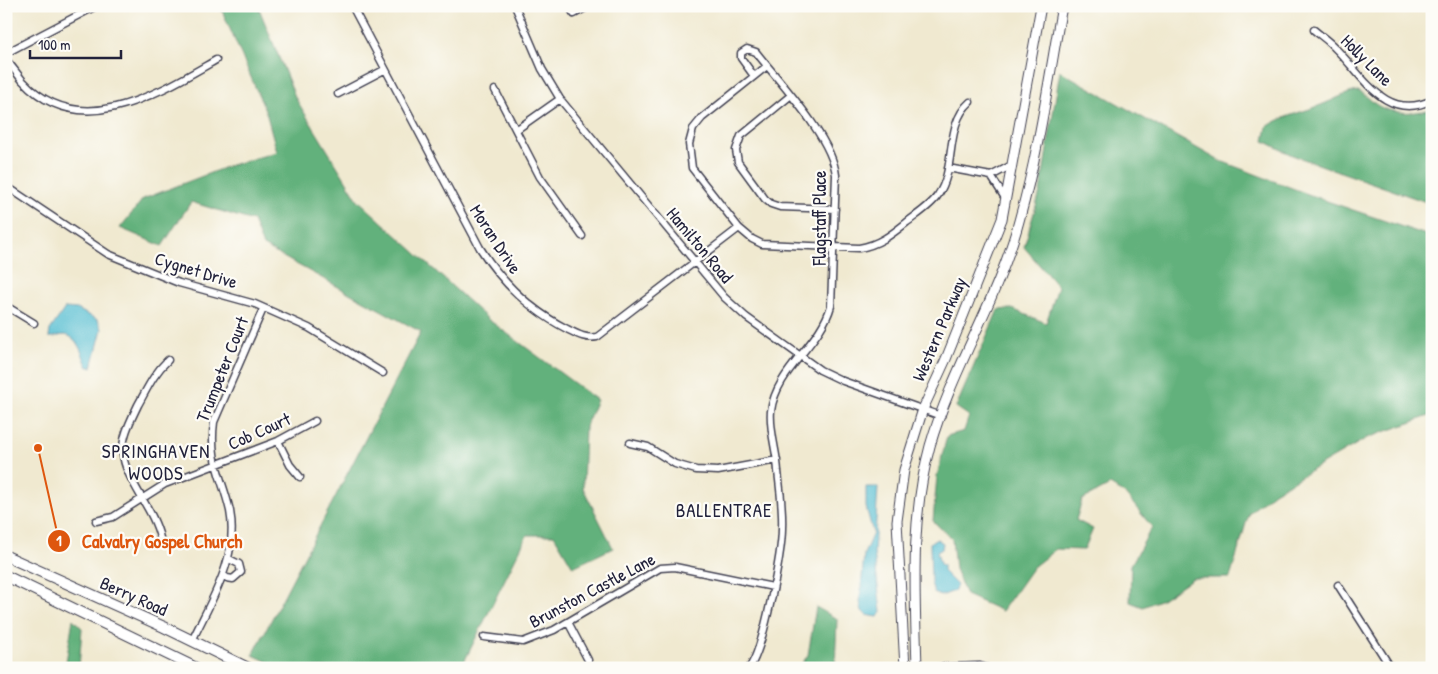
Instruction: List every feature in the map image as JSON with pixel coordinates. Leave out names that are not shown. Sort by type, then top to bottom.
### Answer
[{"type":"highway","name":"Berry Road","points":[[6,556],[248,668]]},
{"type":"highway","points":[[6,576],[196,668]]},
{"type":"main road","name":"Western Parkway","points":[[905,668],[897,521],[904,470],[923,409],[946,359],[1002,219],[1041,6]]},
{"type":"main road","name":"Western Parkway","points":[[917,668],[916,521],[926,462],[941,416],[1007,258],[1019,222],[1034,159],[1062,6]]},
{"type":"street","points":[[6,53],[96,6]]},
{"type":"street","name":"Moran Drive","points":[[352,6],[384,70],[488,261],[499,276],[524,302],[554,322],[582,336],[597,337],[739,228]]},
{"type":"street","name":"Hamilton Road","points":[[515,6],[542,69],[560,99],[724,297],[746,317],[820,370],[843,381],[941,416]]},
{"type":"street","points":[[569,6],[574,14],[589,6]]},
{"type":"street","name":"Holly Lane","points":[[1314,30],[1336,48],[1378,96],[1404,104],[1424,104],[1432,100]]},
{"type":"street","name":"Flagstaff Place","points":[[749,668],[754,662],[762,637],[773,587],[782,529],[777,460],[771,413],[773,398],[826,321],[830,312],[836,175],[831,152],[822,137],[753,49],[744,50],[741,58],[754,76]]},
{"type":"street","points":[[6,60],[23,81],[52,102],[75,110],[99,111],[123,107],[216,60]]},
{"type":"street","points":[[767,66],[702,118],[693,130],[689,144],[692,168],[739,228],[752,239],[762,244],[834,248],[870,246],[882,241],[936,198],[948,168],[957,120],[961,110],[970,102]]},
{"type":"street","points":[[338,94],[384,70]]},
{"type":"street","points":[[495,90],[541,179],[582,236]]},
{"type":"street","points":[[790,96],[741,136],[736,150],[738,162],[765,199],[771,204],[780,207],[835,209]]},
{"type":"street","points":[[516,130],[560,99]]},
{"type":"street","points":[[948,168],[991,176],[1012,165]]},
{"type":"street","points":[[991,176],[1006,199]]},
{"type":"street","points":[[6,197],[9,188]]},
{"type":"street","name":"Cygnet Drive","points":[[9,188],[108,254],[179,284],[243,300],[309,328],[383,372]]},
{"type":"street","points":[[6,306],[34,323]]},
{"type":"street","name":"Trumpeter Court","points":[[192,641],[229,559],[232,529],[230,513],[214,466],[212,437],[214,422],[263,309]]},
{"type":"street","points":[[160,538],[154,517],[127,467],[122,453],[125,435],[157,370],[168,360]]},
{"type":"street","name":"Cob Court","points":[[96,521],[113,517],[142,496],[177,479],[278,441],[315,421]]},
{"type":"street","points":[[278,441],[290,465],[300,478]]},
{"type":"street","points":[[630,443],[648,448],[675,464],[696,470],[718,471],[777,460]]},
{"type":"street","points":[[223,575],[233,579],[241,572],[240,564],[229,559]]},
{"type":"street","name":"Brunston Castle Lane","points":[[484,638],[523,642],[568,622],[639,578],[660,568],[675,567],[773,587]]},
{"type":"street","points":[[1338,585],[1390,668]]},
{"type":"street","points":[[568,622],[588,660]]},
{"type":"street","points":[[921,668],[980,666],[987,668]]},
{"type":"green space","points":[[220,6],[258,6],[296,99],[358,200],[489,320],[597,400],[585,427],[583,488],[613,548],[573,567],[554,535],[527,535],[461,668],[281,668],[253,655],[421,332],[263,246],[253,221],[191,202],[162,246],[120,228],[143,199],[231,165],[277,152],[266,112]]},
{"type":"green space","points":[[1060,71],[1218,160],[1321,199],[1432,237],[1432,415],[1367,438],[1274,492],[1249,513],[1230,578],[1193,578],[1162,599],[1143,607],[1130,602],[1131,565],[1152,527],[1126,495],[1110,485],[1082,500],[1076,520],[1093,529],[1084,550],[1056,549],[1033,567],[1002,611],[966,595],[955,569],[952,539],[933,521],[937,476],[947,436],[964,431],[969,416],[956,407],[998,310],[1012,309],[1046,323],[1058,287],[1024,247],[1040,192]]},
{"type":"green space","points":[[1358,91],[1380,107],[1394,111],[1418,112],[1432,108],[1432,204],[1292,155],[1264,141],[1267,127],[1273,123]]},
{"type":"green space","points":[[816,607],[837,619],[835,668],[799,668],[808,655]]},
{"type":"green space","points":[[73,619],[82,628],[79,668],[65,668]]},
{"type":"water","points":[[65,308],[77,309],[98,320],[102,329],[92,367],[88,367],[80,348],[70,336],[49,337],[50,330]]},
{"type":"water","points":[[866,487],[878,487],[874,553],[881,612],[878,617],[866,615],[862,611],[860,602],[864,554],[873,533],[866,507]]},
{"type":"water","points":[[937,539],[943,543],[942,549],[937,552],[940,564],[943,565],[943,571],[957,585],[954,591],[941,596],[934,593],[931,582],[930,543]]},
{"type":"place","name":"Calvalry Gospel Church","points":[[38,448]]},
{"type":"district","name":"SPRINGHAVEN WOODS","points":[[156,462]]},
{"type":"district","name":"BALLENTRAE","points":[[724,510]]}]
